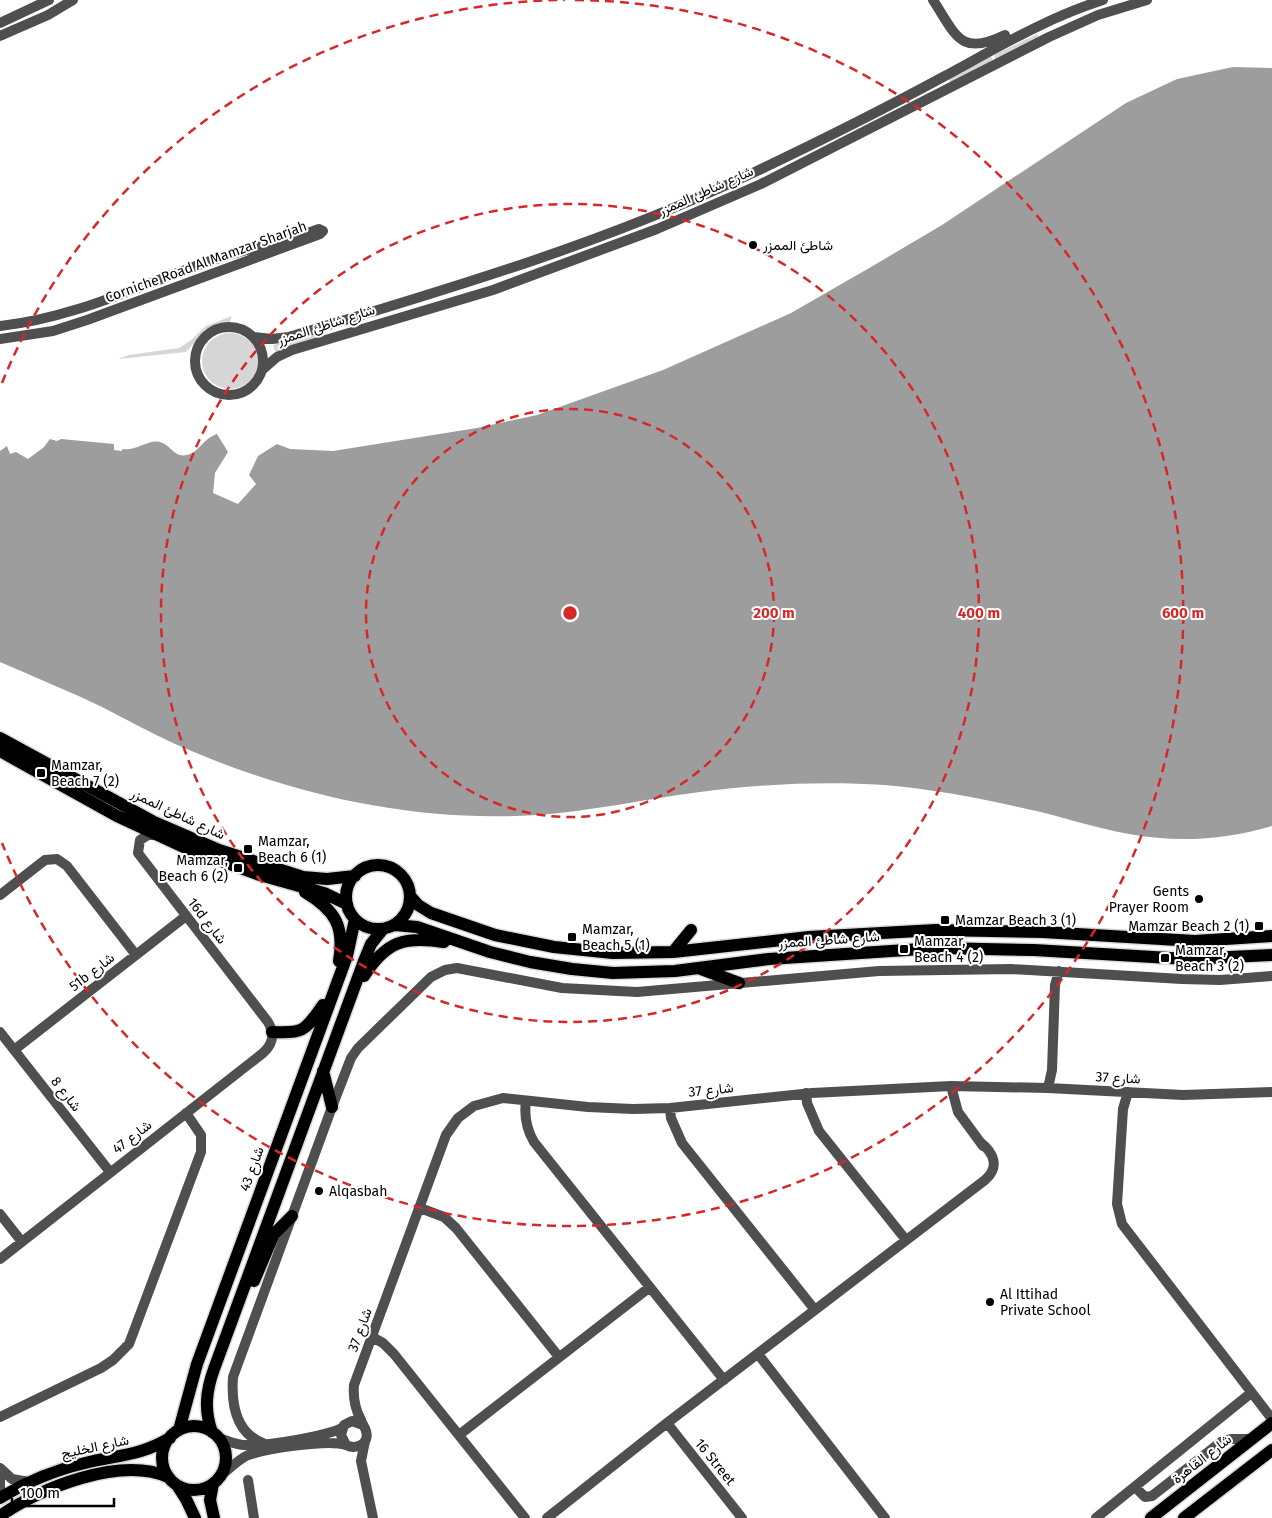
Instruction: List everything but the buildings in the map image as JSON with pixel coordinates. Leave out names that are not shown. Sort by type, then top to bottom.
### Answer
[{"type":"main road","name":"شارع شاطئ الممزر","points":[[0,738],[154,822],[219,850],[303,877],[327,879],[355,876]]},
{"type":"main road","name":"شارع شاطئ الممزر","points":[[0,751],[117,816],[156,834],[216,860],[324,893],[347,904]]},
{"type":"main road","points":[[214,1518],[210,1500],[226,1456],[206,1409],[208,1389],[234,1312],[368,951],[389,927],[405,914],[410,896],[406,882],[396,871],[389,867],[367,867],[355,876],[347,890],[347,904],[355,919],[368,928],[389,927]]},
{"type":"main road","points":[[272,1032],[292,1033],[306,1028],[333,993],[341,943],[337,923],[323,904],[292,884]]},
{"type":"main road","name":"شارع شاطئ الممزر","points":[[410,896],[424,909],[448,920],[534,944],[593,952],[673,952],[809,937],[936,930],[1043,932],[1196,941],[1272,936]]},
{"type":"main road","name":"شارع 43","points":[[174,1434],[197,1364],[350,947],[355,919]]},
{"type":"main road","name":"شارع شاطئ الممزر","points":[[389,927],[417,927],[471,946],[530,962],[592,972],[654,972],[794,957],[937,948],[1034,950],[1187,959],[1272,955]]},
{"type":"main road","points":[[673,952],[691,930]]},
{"type":"main road","points":[[350,999],[378,956],[397,943],[420,939],[471,946]]},
{"type":"main road","points":[[701,968],[739,983]]},
{"type":"main road","points":[[323,1071],[332,1107]]},
{"type":"main road","points":[[234,1312],[248,1293],[274,1234],[292,1216]]},
{"type":"main road","name":"شارع القاهرة","points":[[1151,1518],[1272,1423]]},
{"type":"main road","points":[[195,1518],[186,1499],[172,1481],[162,1457],[174,1434],[194,1426],[216,1435]]},
{"type":"main road","name":"شارع الخليج","points":[[0,1498],[29,1482],[74,1466],[143,1452],[174,1434]]},
{"type":"main road","points":[[1184,1518],[1272,1450]]},
{"type":"main road","name":"شارع الخليج","points":[[0,1516],[46,1490],[89,1477],[139,1470],[154,1472],[172,1481]]},
{"type":"main road","points":[[172,1481],[187,1489],[198,1490],[217,1479]]},
{"type":"main road","points":[[1160,1518],[1184,1499],[1197,1482]]},
{"type":"street","points":[[0,23],[49,0]]},
{"type":"street","points":[[0,36],[31,24],[73,0]]},
{"type":"street","points":[[933,0],[958,37],[976,45],[990,43],[1044,18],[1065,15]]},
{"type":"street","name":"شارع شاطئ الممزر","points":[[253,337],[272,340],[298,334],[489,277],[610,234],[756,172],[854,124],[1015,37],[1103,0]]},
{"type":"street","name":"شارع شاطئ الممزر","points":[[262,370],[276,357],[292,350],[493,290],[657,229],[770,180],[1049,36],[1098,15],[1147,0]]},
{"type":"street","name":"Corniche Road Al Mamzar Sharjah","points":[[0,326],[34,322],[67,314],[215,259],[318,229],[323,230],[320,234],[220,272],[70,326],[0,339]]},
{"type":"street","points":[[215,259],[222,265],[220,272]]},
{"type":"street","points":[[235,328],[253,337],[262,352],[262,370],[252,386],[234,395],[215,392],[207,386],[197,372],[197,350],[207,336],[215,330],[235,328]]},
{"type":"street","name":"16d شارع","points":[[156,834],[148,835],[140,840],[138,853],[268,1022],[272,1032]]},
{"type":"street","points":[[0,894],[40,863],[51,858],[58,859],[67,866],[136,955]]},
{"type":"street","name":"51b شارع","points":[[14,1050],[186,916]]},
{"type":"street","points":[[265,1444],[249,1436],[239,1424],[233,1378],[332,1107],[349,1063],[358,1048],[427,981],[445,970],[463,968],[541,985],[602,992],[674,991],[739,983],[879,971],[975,969],[1056,971],[1220,980],[1272,976]]},
{"type":"street","points":[[1052,1088],[1056,971]]},
{"type":"street","name":"شارع 8","points":[[0,1032],[110,1172]]},
{"type":"street","name":"شارع 47","points":[[0,1259],[268,1049],[271,1044],[272,1032]]},
{"type":"street","points":[[547,1518],[667,1423],[972,1188],[985,1180],[994,1168],[992,1154],[961,1118],[954,1100],[954,1086]]},
{"type":"street","name":"شارع 37","points":[[363,1425],[356,1411],[354,1385],[446,1135],[465,1111],[483,1102],[503,1098],[612,1108],[673,1107],[809,1093],[954,1086],[1052,1088],[1214,1096],[1272,1092]]},
{"type":"street","points":[[1124,1092],[1117,1204],[1122,1224],[1272,1419]]},
{"type":"street","points":[[809,1093],[809,1107],[818,1131],[906,1240]]},
{"type":"street","points":[[530,1101],[527,1118],[529,1132],[534,1142],[724,1380]]},
{"type":"street","points":[[673,1107],[674,1122],[682,1143],[815,1310]]},
{"type":"street","points":[[0,1417],[101,1368],[113,1360],[128,1344],[201,1152],[201,1136],[186,1113]]},
{"type":"street","points":[[420,1208],[444,1217],[456,1228],[559,1357]]},
{"type":"street","points":[[0,1214],[22,1242]]},
{"type":"street","points":[[459,1435],[650,1287]]},
{"type":"street","points":[[370,1341],[381,1348],[386,1348],[398,1359],[525,1518]]},
{"type":"street","points":[[758,1354],[885,1518]]},
{"type":"street","points":[[1096,1518],[1251,1392]]},
{"type":"street","name":"شارع 37","points":[[343,1426],[354,1397]]},
{"type":"street","points":[[216,1435],[244,1446],[265,1444],[328,1433],[356,1421],[363,1425],[367,1434],[362,1454],[362,1468],[373,1518]]},
{"type":"street","name":"16 Street","points":[[667,1423],[742,1518]]},
{"type":"street","points":[[343,1426],[341,1435],[362,1468]]},
{"type":"street","points":[[1135,1487],[1145,1497],[1152,1496],[1221,1442],[1230,1439],[1252,1439]]},
{"type":"street","points":[[217,1479],[240,1460],[256,1454],[324,1442],[359,1446],[365,1441]]},
{"type":"street","points":[[0,1468],[12,1479],[29,1482]]},
{"type":"street","points":[[0,1476],[0,1492]]},
{"type":"street","points":[[248,1480],[254,1518]]},
{"type":"shaded area","points":[[1037,34],[1039,38],[995,59],[994,55]]},
{"type":"shaded area","points":[[991,56],[993,60],[951,83],[948,79]]},
{"type":"shaded area","points":[[1233,67],[1272,68],[1272,826],[1219,837],[1165,839],[1116,831],[956,794],[884,785],[838,783],[769,785],[723,789],[578,811],[537,815],[443,814],[397,809],[305,790],[260,777],[216,761],[164,739],[90,701],[0,662],[0,451],[7,446],[10,454],[16,452],[28,459],[44,447],[50,439],[114,444],[114,450],[122,451],[122,449],[133,448],[151,442],[160,442],[177,454],[185,455],[190,454],[217,434],[228,452],[215,473],[213,493],[238,504],[256,484],[249,475],[258,456],[277,444],[290,449],[333,451],[477,428],[537,415],[663,370],[791,313],[942,225],[1126,103],[1177,79]]},
{"type":"shaded area","points":[[232,316],[229,323],[205,331],[186,352],[118,359],[129,355],[179,348],[190,341],[206,326]]},
{"type":"shaded area","points":[[230,333],[241,335],[250,341],[256,350],[258,361],[256,372],[250,381],[241,387],[230,389],[219,387],[210,381],[204,372],[202,361],[204,350],[210,341],[219,335]]},
{"type":"shaded area","points":[[319,333],[320,338],[275,352],[273,345]]},
{"type":"place","name":"شاطئ الممزر","points":[[753,245]]},
{"type":"place","name":"Mamzar, Beach 7 (2)","points":[[41,773]]},
{"type":"place","name":"Mamzar, Beach 6 (1)","points":[[248,849]]},
{"type":"place","name":"Mamzar, Beach 6 (2)","points":[[238,868]]},
{"type":"place","name":"Gents Prayer Room","points":[[1199,899]]},
{"type":"place","name":"Mamzar Beach 3 (1)","points":[[945,920]]},
{"type":"place","name":"Mamzar Beach 2 (1)","points":[[1259,926]]},
{"type":"place","name":"Mamzar, Beach 5 (1)","points":[[572,937]]},
{"type":"place","name":"Mamzar, Beach 4 (2)","points":[[904,949]]},
{"type":"place","name":"Mamzar, Beach 3 (2)","points":[[1165,958]]},
{"type":"place","name":"Alqasbah","points":[[319,1191]]},
{"type":"place","name":"Al Ittihad Private School","points":[[990,1302]]}]
